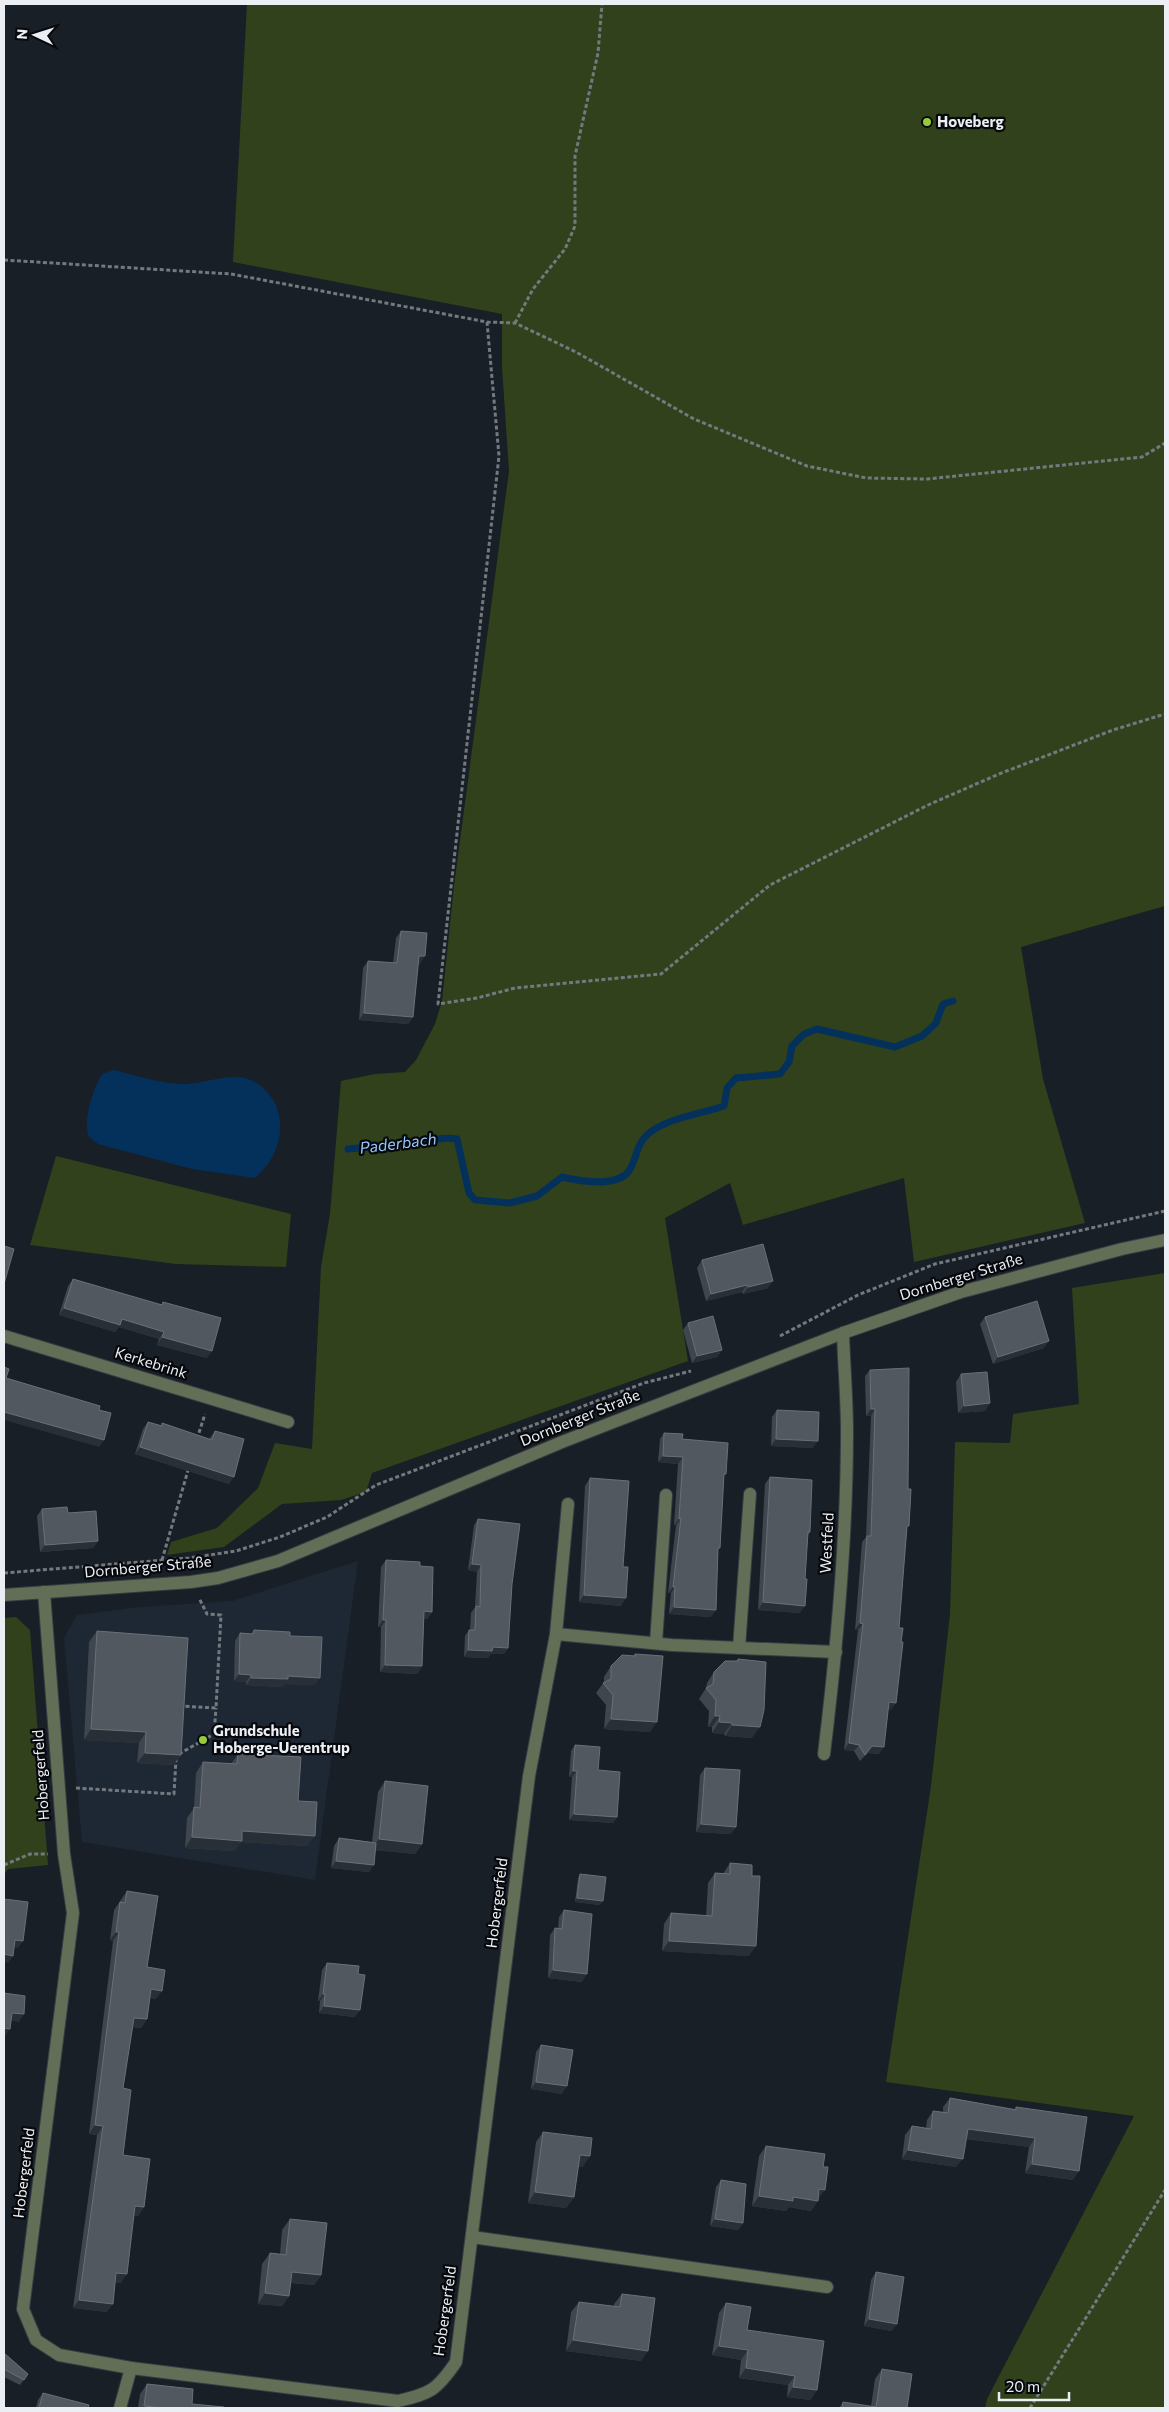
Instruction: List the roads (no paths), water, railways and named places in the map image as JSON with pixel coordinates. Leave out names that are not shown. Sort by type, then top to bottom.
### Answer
[{"type":"street","name":"Dornberger Straße","points":[[4,1595],[204,1580],[278,1561],[562,1442],[843,1333],[961,1292],[1122,1249],[1165,1240]]},
{"type":"street","name":"Westfeld","points":[[824,1754],[836,1652],[844,1541],[847,1449],[843,1333]]},
{"type":"street","name":"Kerkebrink","points":[[4,1336],[288,1422]]},
{"type":"street","points":[[738,1648],[750,1494]]},
{"type":"street","points":[[656,1643],[666,1495]]},
{"type":"street","name":"Hobergerfeld","points":[[44,1592],[64,1854],[73,1912],[24,2309],[36,2340],[59,2355],[131,2368],[398,2401],[423,2395],[442,2383],[456,2362],[529,1776],[556,1634],[568,1504]]},
{"type":"street","points":[[556,1634],[656,1643],[836,1652]]},
{"type":"street","points":[[472,2237],[827,2287]]},
{"type":"street","points":[[120,2408],[131,2368]]},
{"type":"water","points":[[114,1070],[177,1084],[240,1077],[259,1084],[275,1104],[280,1121],[279,1140],[274,1154],[266,1167],[255,1178],[192,1169],[98,1144],[88,1136],[88,1112],[95,1088],[102,1074]]},
{"type":"waterway","name":"Paderbach","points":[[348,1149],[411,1144],[440,1139],[457,1139],[469,1193],[475,1200],[510,1203],[537,1196],[562,1177],[597,1182],[616,1180],[629,1171],[641,1142],[655,1129],[674,1120],[724,1106],[727,1088],[736,1078],[780,1074],[789,1062],[792,1046],[804,1034],[817,1029],[895,1047],[922,1036],[936,1023],[943,1004],[953,1001]]},
{"type":"place","name":"Hoveberg","points":[[927,122]]},
{"type":"place","name":"Grundschule Hoberge-Uerentrup","points":[[203,1740]]}]
